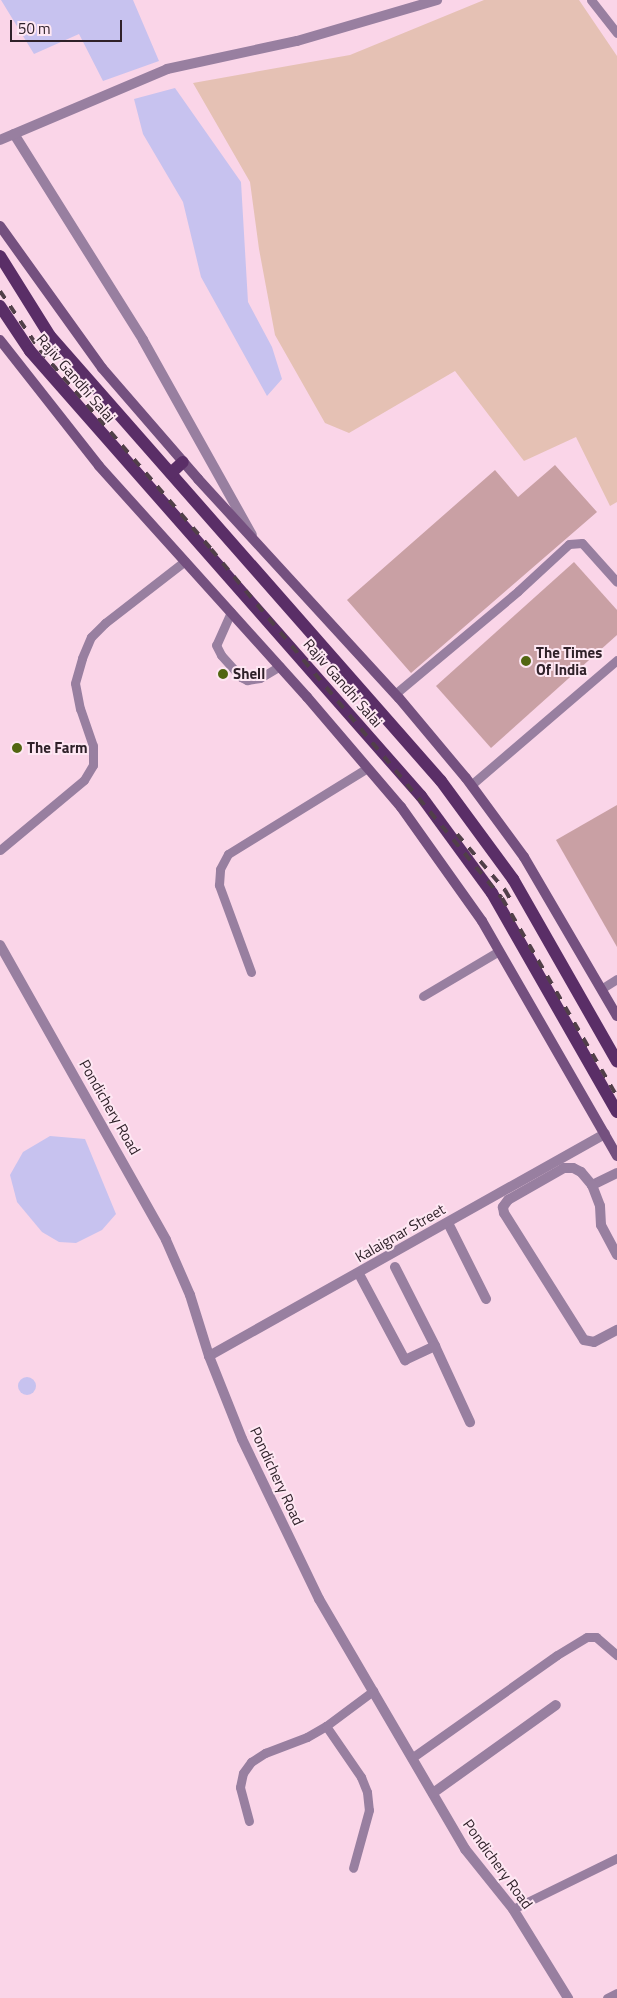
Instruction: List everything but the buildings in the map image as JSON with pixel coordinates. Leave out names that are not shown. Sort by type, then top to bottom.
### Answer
[{"type":"main road","name":"Rajiv Gandhi Salai","points":[[0,256],[50,336],[441,781],[513,879],[617,1061]]},
{"type":"main road","name":"Rajiv Gandhi Salai","points":[[0,306],[30,351],[421,796],[492,893],[617,1112]]},
{"type":"main road","points":[[170,473],[183,462]]},
{"type":"street","points":[[0,140],[167,69],[297,42],[437,0]]},
{"type":"street","points":[[14,134],[143,340],[258,545]]},
{"type":"street","points":[[0,226],[102,368],[183,462],[395,694],[471,786],[524,857],[617,1016]]},
{"type":"street","points":[[0,340],[100,466],[280,666],[400,807],[482,921],[617,1156]]},
{"type":"street","name":"Pondichery Road","points":[[0,945],[162,1232],[190,1295],[209,1356],[242,1439],[319,1599],[465,1849],[513,1909],[568,1998]]},
{"type":"street","name":"Kalaignar Street","points":[[209,1356],[359,1274],[605,1134]]},
{"type":"street","points":[[617,1255],[601,1225],[600,1206],[592,1185],[580,1172],[573,1168],[564,1168],[508,1200],[503,1207],[504,1213],[584,1340],[594,1342],[617,1330]]},
{"type":"street","points":[[592,1185],[617,1173]]},
{"type":"street","points":[[448,1223],[486,1299]]},
{"type":"street","points":[[395,1267],[435,1346],[470,1422]]},
{"type":"street","points":[[359,1274],[405,1360],[435,1346]]},
{"type":"street","points":[[433,1793],[556,1705]]},
{"type":"lane","points":[[591,0],[617,33]]},
{"type":"lane","points":[[395,694],[518,591],[569,544],[582,543],[617,582]]},
{"type":"lane","points":[[0,850],[84,780],[93,765],[93,746],[80,709],[75,683],[82,658],[91,637],[105,623],[185,562]]},
{"type":"lane","points":[[231,612],[216,645],[220,655],[241,677],[247,680],[260,678],[280,666]]},
{"type":"lane","points":[[471,786],[617,660]]},
{"type":"lane","points":[[250,972],[220,885],[220,869],[228,854],[367,768]]},
{"type":"lane","points":[[423,996],[499,951]]},
{"type":"lane","points":[[600,988],[617,979]]},
{"type":"lane","points":[[413,1757],[556,1655],[587,1637],[596,1637],[617,1655]]},
{"type":"lane","points":[[249,1821],[240,1786],[243,1773],[251,1762],[265,1753],[306,1737],[326,1726],[373,1691]]},
{"type":"lane","points":[[326,1726],[361,1777],[367,1792],[369,1810],[354,1868]]},
{"type":"lane","points":[[513,1909],[617,1858]]},
{"type":"lane","points":[[607,1998],[617,1993]]},
{"type":"shaded area","points":[[1,0],[133,0],[159,61],[103,81],[79,34],[34,54]]},
{"type":"shaded area","points":[[484,0],[579,0],[617,56],[617,502],[610,506],[576,437],[524,461],[455,371],[349,433],[325,423],[275,335],[259,249],[250,182],[193,83],[350,55]]},
{"type":"shaded area","points":[[175,88],[241,182],[248,302],[272,347],[282,379],[267,396],[201,277],[183,202],[143,134],[134,99]]},
{"type":"shaded area","points":[[50,1136],[85,1139],[116,1214],[102,1230],[76,1243],[59,1242],[42,1232],[17,1202],[10,1175],[23,1152]]},
{"type":"shaded area","points":[[23,1377],[31,1377],[36,1382],[34,1393],[23,1395],[18,1390],[18,1382]]},
{"type":"railway","points":[[0,291],[40,350],[211,549],[502,898],[617,1096]]},
{"type":"railway","points":[[457,834],[505,890],[513,904]]},
{"type":"place","name":"The Times Of India","points":[[526,661]]},
{"type":"place","name":"Shell","points":[[223,674]]},
{"type":"place","name":"The Farm","points":[[17,748]]}]
